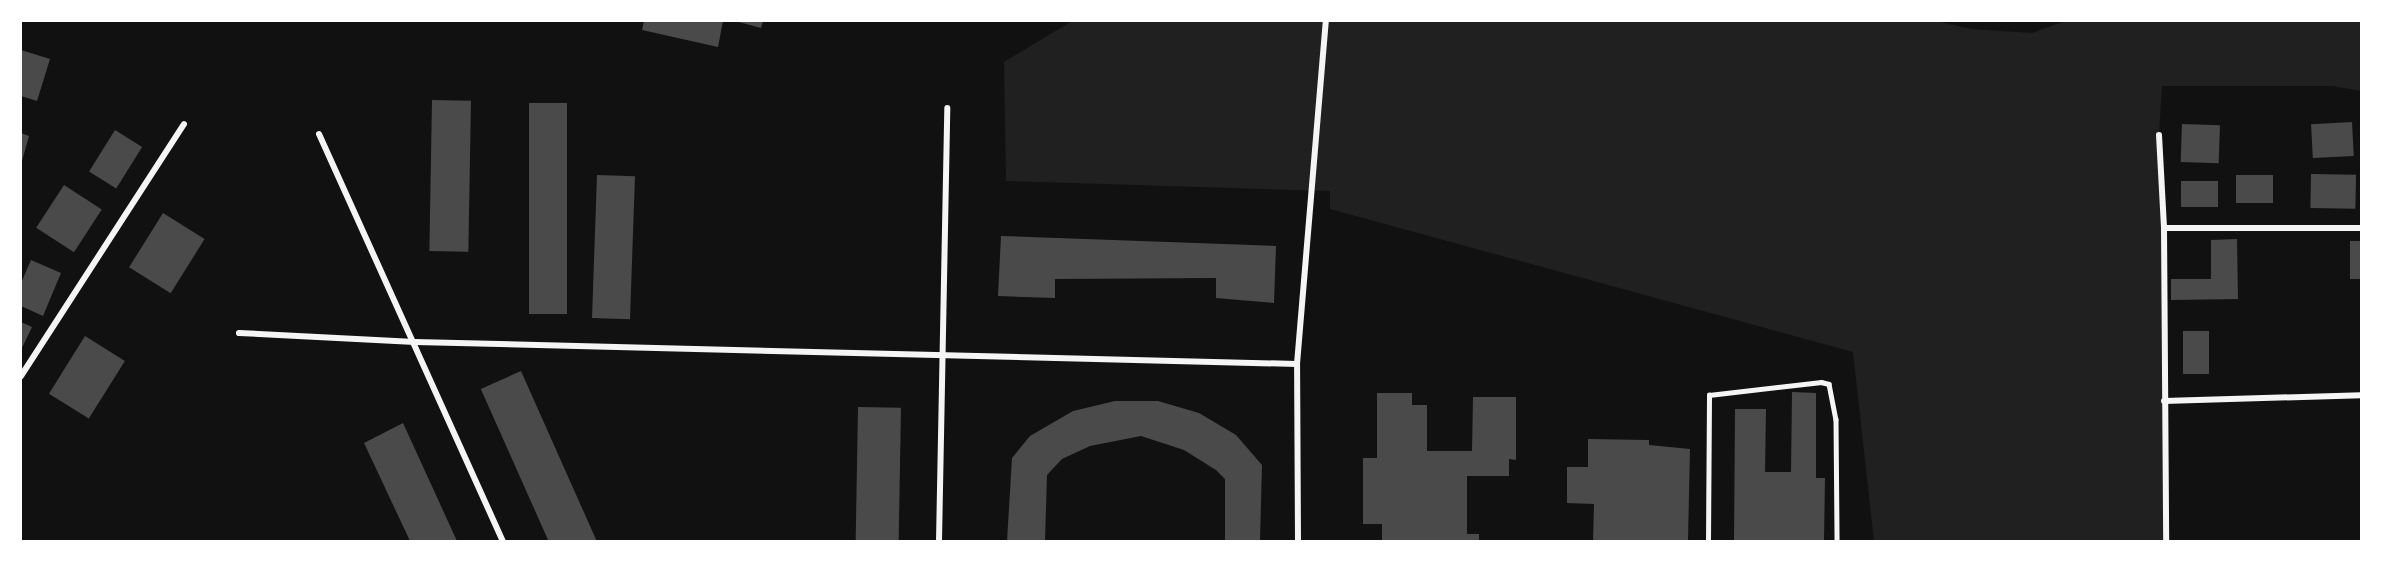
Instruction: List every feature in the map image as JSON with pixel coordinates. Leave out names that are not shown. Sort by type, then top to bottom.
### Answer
[{"type":"street","points":[[1298,541],[1297,364],[1326,21]]},
{"type":"street","points":[[939,541],[947,108]]},
{"type":"street","points":[[21,376],[184,124]]},
{"type":"street","points":[[319,134],[503,541]]},
{"type":"street","points":[[2159,135],[2164,228],[2166,541]]},
{"type":"street","points":[[2164,228],[2361,228]]},
{"type":"street","points":[[239,333],[415,342],[942,357],[1297,364]]},
{"type":"street","points":[[2164,401],[2361,395]]},
{"type":"lane","points":[[1708,541],[1708,395],[1821,382],[1829,384],[1836,419],[1837,541]]},
{"type":"shaded area","points":[[1072,21],[1935,21],[1972,29],[2032,33],[2065,21],[2361,21],[2361,91],[2333,86],[2162,86],[2159,135],[2164,228],[2166,541],[1874,541],[1853,352],[1330,209],[1330,191],[1006,181],[1004,62]]},
{"type":"building","points":[[644,21],[723,21],[718,47],[642,30]]},
{"type":"building","points":[[735,21],[763,21],[761,28]]},
{"type":"building","points":[[21,50],[50,59],[37,101],[21,96]]},
{"type":"building","points":[[432,100],[471,101],[468,252],[429,251]]},
{"type":"building","points":[[529,103],[567,103],[567,314],[529,314]]},
{"type":"building","points":[[2352,122],[2354,156],[2313,158],[2311,124]]},
{"type":"building","points":[[2182,124],[2220,125],[2219,163],[2181,162]]},
{"type":"building","points":[[115,130],[142,147],[116,189],[89,172]]},
{"type":"building","points":[[21,133],[29,136],[22,161],[21,161]]},
{"type":"building","points":[[2311,174],[2356,175],[2355,209],[2310,208]]},
{"type":"building","points":[[597,175],[635,176],[630,319],[592,318]]},
{"type":"building","points":[[2236,175],[2273,175],[2273,203],[2236,203]]},
{"type":"building","points":[[2181,181],[2218,181],[2218,207],[2181,207]]},
{"type":"building","points":[[64,185],[102,210],[74,252],[36,228]]},
{"type":"building","points":[[163,213],[205,239],[171,293],[129,267]]},
{"type":"building","points":[[1001,236],[1276,246],[1274,303],[1216,298],[1216,278],[1055,279],[1055,298],[998,296]]},
{"type":"building","points":[[2237,239],[2238,299],[2171,300],[2171,279],[2211,279],[2211,240]]},
{"type":"building","points":[[2350,241],[2361,241],[2361,279],[2350,279]]},
{"type":"building","points":[[31,260],[61,273],[43,316],[21,306],[21,283]]},
{"type":"building","points":[[21,322],[32,327],[21,350]]},
{"type":"building","points":[[2183,331],[2209,331],[2209,374],[2183,374]]},
{"type":"building","points":[[85,336],[125,361],[89,419],[49,394]]},
{"type":"building","points":[[521,371],[597,541],[549,541],[481,389]]},
{"type":"building","points":[[1792,392],[1816,393],[1816,478],[1825,478],[1824,541],[1734,541],[1735,409],[1766,409],[1765,472],[1791,472]]},
{"type":"building","points":[[1377,393],[1412,393],[1412,405],[1427,405],[1427,451],[1472,451],[1473,397],[1516,397],[1516,460],[1509,459],[1509,476],[1467,476],[1467,534],[1479,534],[1479,541],[1382,541],[1382,524],[1363,524],[1363,458],[1377,458]]},
{"type":"building","points":[[1115,401],[1158,401],[1199,413],[1236,435],[1262,465],[1260,541],[1225,541],[1225,479],[1216,470],[1184,450],[1141,436],[1090,446],[1062,459],[1047,475],[1045,541],[1007,541],[1012,458],[1030,436],[1073,411]]},
{"type":"building","points":[[858,407],[901,408],[899,541],[856,541]]},
{"type":"building","points":[[403,423],[457,541],[410,541],[364,443]]},
{"type":"building","points":[[1588,439],[1649,440],[1649,445],[1690,449],[1688,541],[1593,541],[1594,504],[1567,503],[1567,467],[1588,467]]}]
